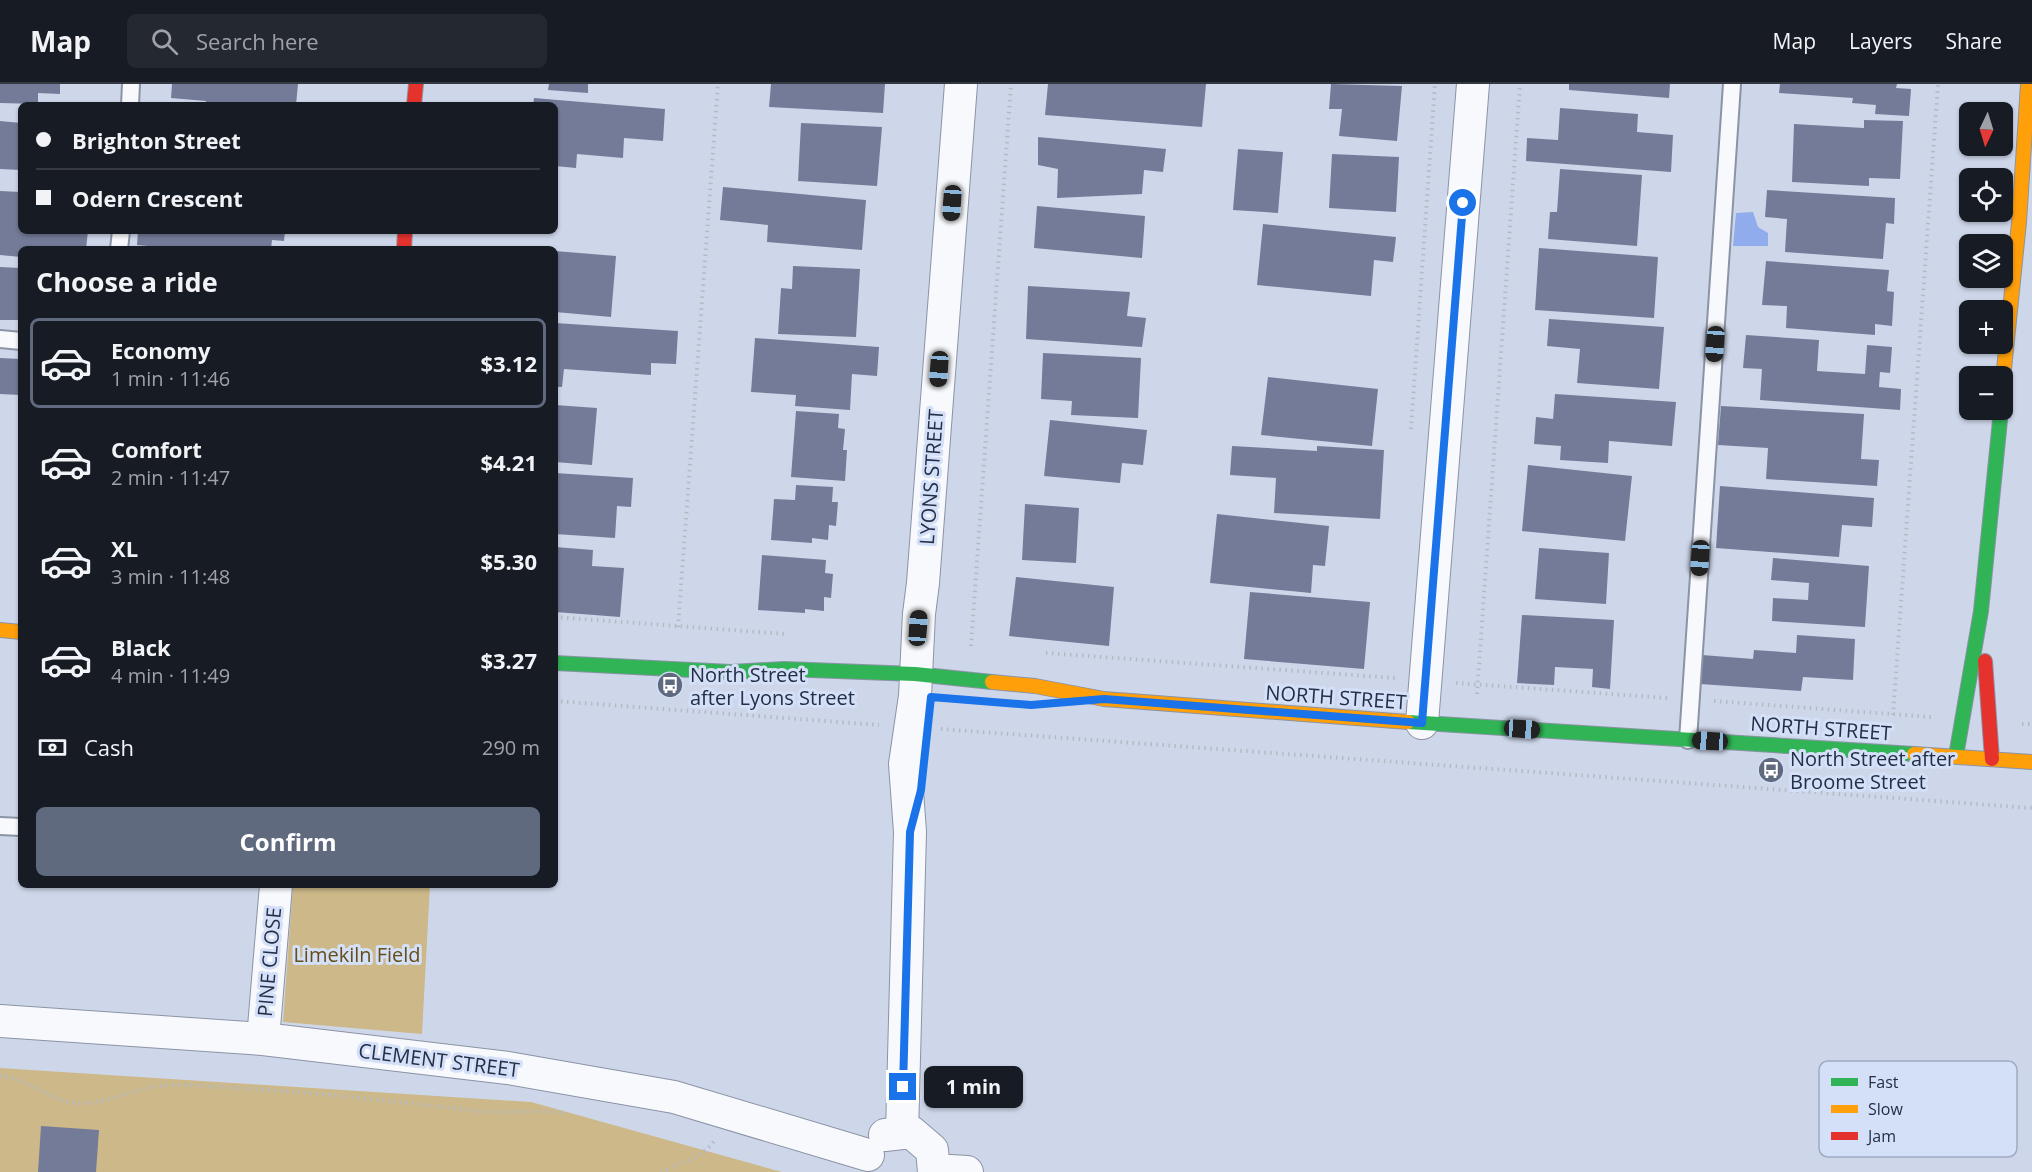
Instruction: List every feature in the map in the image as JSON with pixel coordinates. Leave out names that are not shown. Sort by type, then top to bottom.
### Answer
[{"type":"street","points":[[414,102],[416,84]]},
{"type":"street","name":"LYONS STREET","points":[[919,688],[923,583],[961,84]]},
{"type":"street","points":[[1422,723],[1473,84]]},
{"type":"street","points":[[2005,366],[2025,223],[2028,84]]},
{"type":"street","points":[[1956,756],[1981,611],[2000,420]]},
{"type":"street","name":"LYONS STREET","points":[[919,688],[933,645],[933,616],[923,583]]},
{"type":"street","points":[[1981,611],[1992,759]]},
{"type":"street","points":[[0,630],[18,632]]},
{"type":"street","name":"NORTH STREET","points":[[558,663],[731,672],[784,669],[919,688],[1035,686],[1104,699],[1422,723],[2032,762]]},
{"type":"street","name":"NORTH STREET","points":[[731,672],[777,684]]},
{"type":"street","points":[[902,1133],[910,832],[905,764],[919,728],[919,688]]},
{"type":"street","name":"NORTH STREET","points":[[1052,704],[1104,699]]},
{"type":"street","name":"PINE CLOSE","points":[[263,1039],[276,888]]},
{"type":"street","name":"CLEMENT STREET","points":[[0,1021],[263,1039],[508,1068],[674,1097],[869,1163]]},
{"type":"street","points":[[869,1163],[885,1135],[911,1132],[932,1149],[934,1171],[967,1172]]},
{"type":"lane","points":[[130,102],[131,84]]},
{"type":"lane","points":[[1688,740],[1732,84]]},
{"type":"lane","points":[[0,339],[18,341]]},
{"type":"lane","points":[[0,826],[18,827]]},
{"type":"path","points":[[678,627],[718,84]]},
{"type":"path","points":[[933,645],[971,647],[1011,84]]},
{"type":"path","points":[[1410,440],[1435,84]]},
{"type":"path","points":[[1475,726],[1520,84]]},
{"type":"path","points":[[1886,797],[1938,84]]},
{"type":"path","points":[[558,617],[792,635]]},
{"type":"path","points":[[1042,652],[1962,720]]},
{"type":"path","points":[[1390,720],[1393,678]]},
{"type":"path","points":[[558,701],[2032,808]]},
{"type":"path","points":[[1989,722],[2032,724]]},
{"type":"path","points":[[0,1076],[11,1077],[61,1100],[74,1103],[93,1103],[113,1096],[159,1086],[170,1086],[297,1091],[498,1113],[546,1110],[570,1114]]},
{"type":"path","points":[[662,1172],[710,1147],[715,1138]]},
{"type":"green space","name":"Limekiln Field","points":[[293,888],[430,888],[422,1034],[283,1022]]},
{"type":"green space","points":[[0,1068],[531,1102],[782,1172],[0,1172]]},
{"type":"water","points":[[1753,212],[1758,227],[1768,233],[1768,246],[1733,246],[1736,213]]},
{"type":"building","points":[[0,84],[60,84],[60,94],[38,93],[38,102],[0,103]]},
{"type":"building","points":[[172,84],[298,84],[296,102],[206,102],[171,98]]},
{"type":"building","points":[[549,84],[588,84],[588,93],[548,90]]},
{"type":"building","points":[[771,84],[885,84],[883,113],[769,107]]},
{"type":"building","points":[[1048,84],[1206,84],[1202,127],[1045,115]]},
{"type":"building","points":[[1331,84],[1402,86],[1397,141],[1339,136],[1342,109],[1329,109]]},
{"type":"building","points":[[1569,84],[1670,84],[1669,98],[1569,90]]},
{"type":"building","points":[[1780,84],[1897,84],[1896,88],[1911,89],[1909,116],[1875,114],[1876,105],[1852,103],[1853,98],[1779,93]]},
{"type":"building","points":[[534,98],[665,109],[663,141],[624,138],[623,158],[577,154],[576,168],[558,166],[558,102],[533,102]]},
{"type":"building","points":[[1560,108],[1638,114],[1637,132],[1673,135],[1671,172],[1526,161],[1527,138],[1558,140]]},
{"type":"building","points":[[1864,120],[1903,121],[1900,179],[1869,178],[1869,186],[1792,182],[1794,124],[1864,128]]},
{"type":"building","points":[[0,121],[18,123],[18,170],[0,169]]},
{"type":"building","points":[[801,123],[882,127],[877,186],[798,181]]},
{"type":"building","points":[[1038,137],[1166,149],[1163,172],[1144,170],[1142,194],[1057,198],[1058,169],[1038,165]]},
{"type":"building","points":[[1238,149],[1283,152],[1278,213],[1233,210]]},
{"type":"building","points":[[1332,154],[1399,157],[1396,212],[1329,208]]},
{"type":"building","points":[[1560,169],[1642,175],[1637,246],[1548,239],[1550,212],[1557,212]]},
{"type":"building","points":[[723,187],[866,200],[862,250],[767,242],[768,225],[720,220]]},
{"type":"building","points":[[1767,190],[1895,198],[1894,224],[1886,223],[1883,259],[1785,252],[1787,219],[1765,217]]},
{"type":"building","points":[[0,191],[18,192],[18,234],[88,234],[86,246],[18,246],[18,257],[0,255]]},
{"type":"building","points":[[1037,206],[1145,216],[1142,258],[1034,248]]},
{"type":"building","points":[[1263,224],[1396,237],[1393,262],[1374,260],[1371,296],[1257,285]]},
{"type":"building","points":[[138,234],[285,234],[284,241],[272,240],[271,246],[137,245]]},
{"type":"building","points":[[1539,248],[1658,257],[1654,318],[1535,310]]},
{"type":"building","points":[[558,251],[616,256],[611,317],[558,312]]},
{"type":"building","points":[[1766,261],[1889,270],[1887,291],[1894,292],[1892,326],[1875,324],[1875,335],[1786,328],[1787,306],[1762,305]]},
{"type":"building","points":[[793,266],[860,269],[856,337],[778,334],[781,288],[792,289]]},
{"type":"building","points":[[0,267],[18,268],[18,320],[0,320]]},
{"type":"building","points":[[1028,286],[1130,292],[1127,316],[1146,318],[1142,347],[1026,339]]},
{"type":"building","points":[[1549,319],[1664,327],[1659,389],[1577,383],[1580,349],[1547,346]]},
{"type":"building","points":[[558,323],[678,331],[676,364],[651,363],[651,375],[564,369],[562,387],[558,387]]},
{"type":"building","points":[[1746,335],[1819,340],[1817,371],[1865,374],[1867,345],[1892,347],[1890,373],[1880,372],[1879,387],[1901,389],[1900,410],[1760,400],[1762,369],[1743,368]]},
{"type":"building","points":[[755,338],[879,347],[877,376],[852,374],[850,410],[795,406],[796,395],[751,392]]},
{"type":"building","points":[[1043,353],[1141,358],[1138,418],[1071,415],[1072,401],[1041,399]]},
{"type":"building","points":[[0,358],[18,359],[18,395],[0,394]]},
{"type":"building","points":[[1268,377],[1378,389],[1372,446],[1261,435]]},
{"type":"building","points":[[1555,394],[1676,402],[1672,446],[1609,441],[1608,463],[1560,460],[1561,446],[1534,444],[1536,417],[1553,419]]},
{"type":"building","points":[[558,405],[597,408],[592,465],[558,462]]},
{"type":"building","points":[[1721,406],[1864,414],[1861,459],[1879,460],[1877,486],[1766,479],[1768,448],[1718,445]]},
{"type":"building","points":[[796,411],[839,414],[838,428],[845,429],[843,450],[847,450],[845,481],[791,477]]},
{"type":"building","points":[[1050,420],[1147,430],[1143,465],[1122,463],[1120,483],[1044,476]]},
{"type":"building","points":[[1232,446],[1317,451],[1317,446],[1384,450],[1380,519],[1274,513],[1276,478],[1230,475]]},
{"type":"building","points":[[1528,465],[1632,476],[1625,541],[1522,531]]},
{"type":"building","points":[[558,473],[633,478],[631,507],[617,506],[615,538],[558,534]]},
{"type":"building","points":[[796,485],[833,487],[832,502],[838,502],[836,526],[829,525],[828,540],[812,538],[812,543],[771,540],[774,499],[795,500]]},
{"type":"building","points":[[1720,486],[1874,498],[1872,527],[1842,525],[1839,557],[1716,548]]},
{"type":"building","points":[[1025,504],[1079,508],[1076,563],[1022,560]]},
{"type":"building","points":[[1217,514],[1329,526],[1325,566],[1313,565],[1311,593],[1210,583]]},
{"type":"building","points":[[558,547],[593,550],[592,566],[624,568],[620,617],[558,612]]},
{"type":"building","points":[[1539,548],[1609,553],[1606,604],[1535,599]]},
{"type":"building","points":[[762,555],[826,560],[825,573],[833,574],[831,598],[824,597],[824,611],[805,609],[805,613],[758,610]]},
{"type":"building","points":[[1773,558],[1869,566],[1865,627],[1772,621],[1773,598],[1808,600],[1809,583],[1771,580]]},
{"type":"building","points":[[1016,577],[1114,587],[1109,646],[1009,636]]},
{"type":"building","points":[[1250,592],[1370,602],[1364,669],[1244,659]]},
{"type":"building","points":[[1522,615],[1614,620],[1610,689],[1592,687],[1593,669],[1555,667],[1554,685],[1517,683]]},
{"type":"building","points":[[1797,635],[1855,639],[1853,680],[1803,677],[1801,691],[1700,684],[1702,655],[1753,659],[1754,650],[1796,653]]},
{"type":"building","points":[[41,1126],[99,1130],[96,1172],[38,1172]]},
{"type":"traffic: fast","points":[[1956,756],[1981,611],[2000,420]]},
{"type":"traffic: fast","points":[[558,663],[731,672],[784,669],[915,674],[992,682]]},
{"type":"traffic: fast","points":[[1408,722],[1914,754]]},
{"type":"traffic: slow","points":[[2004,366],[2019,222],[2028,84]]},
{"type":"traffic: slow","points":[[0,630],[18,632]]},
{"type":"traffic: slow","points":[[992,682],[1035,686],[1104,699],[1408,722]]},
{"type":"traffic: slow","points":[[1914,754],[2032,762]]},
{"type":"traffic: jam","points":[[414,102],[416,84]]},
{"type":"traffic: jam","points":[[404,246],[405,234]]},
{"type":"traffic: jam","points":[[1985,661],[1992,759]]},
{"type":"place","name":"North Street after Lyons Street","points":[[670,685]]},
{"type":"place","name":"North Street after Broome Street","points":[[1771,770]]},
{"type":"route","points":[[903,1087],[910,832],[921,790],[931,697],[1031,705],[1104,699],[1422,723],[1463,203]]}]
